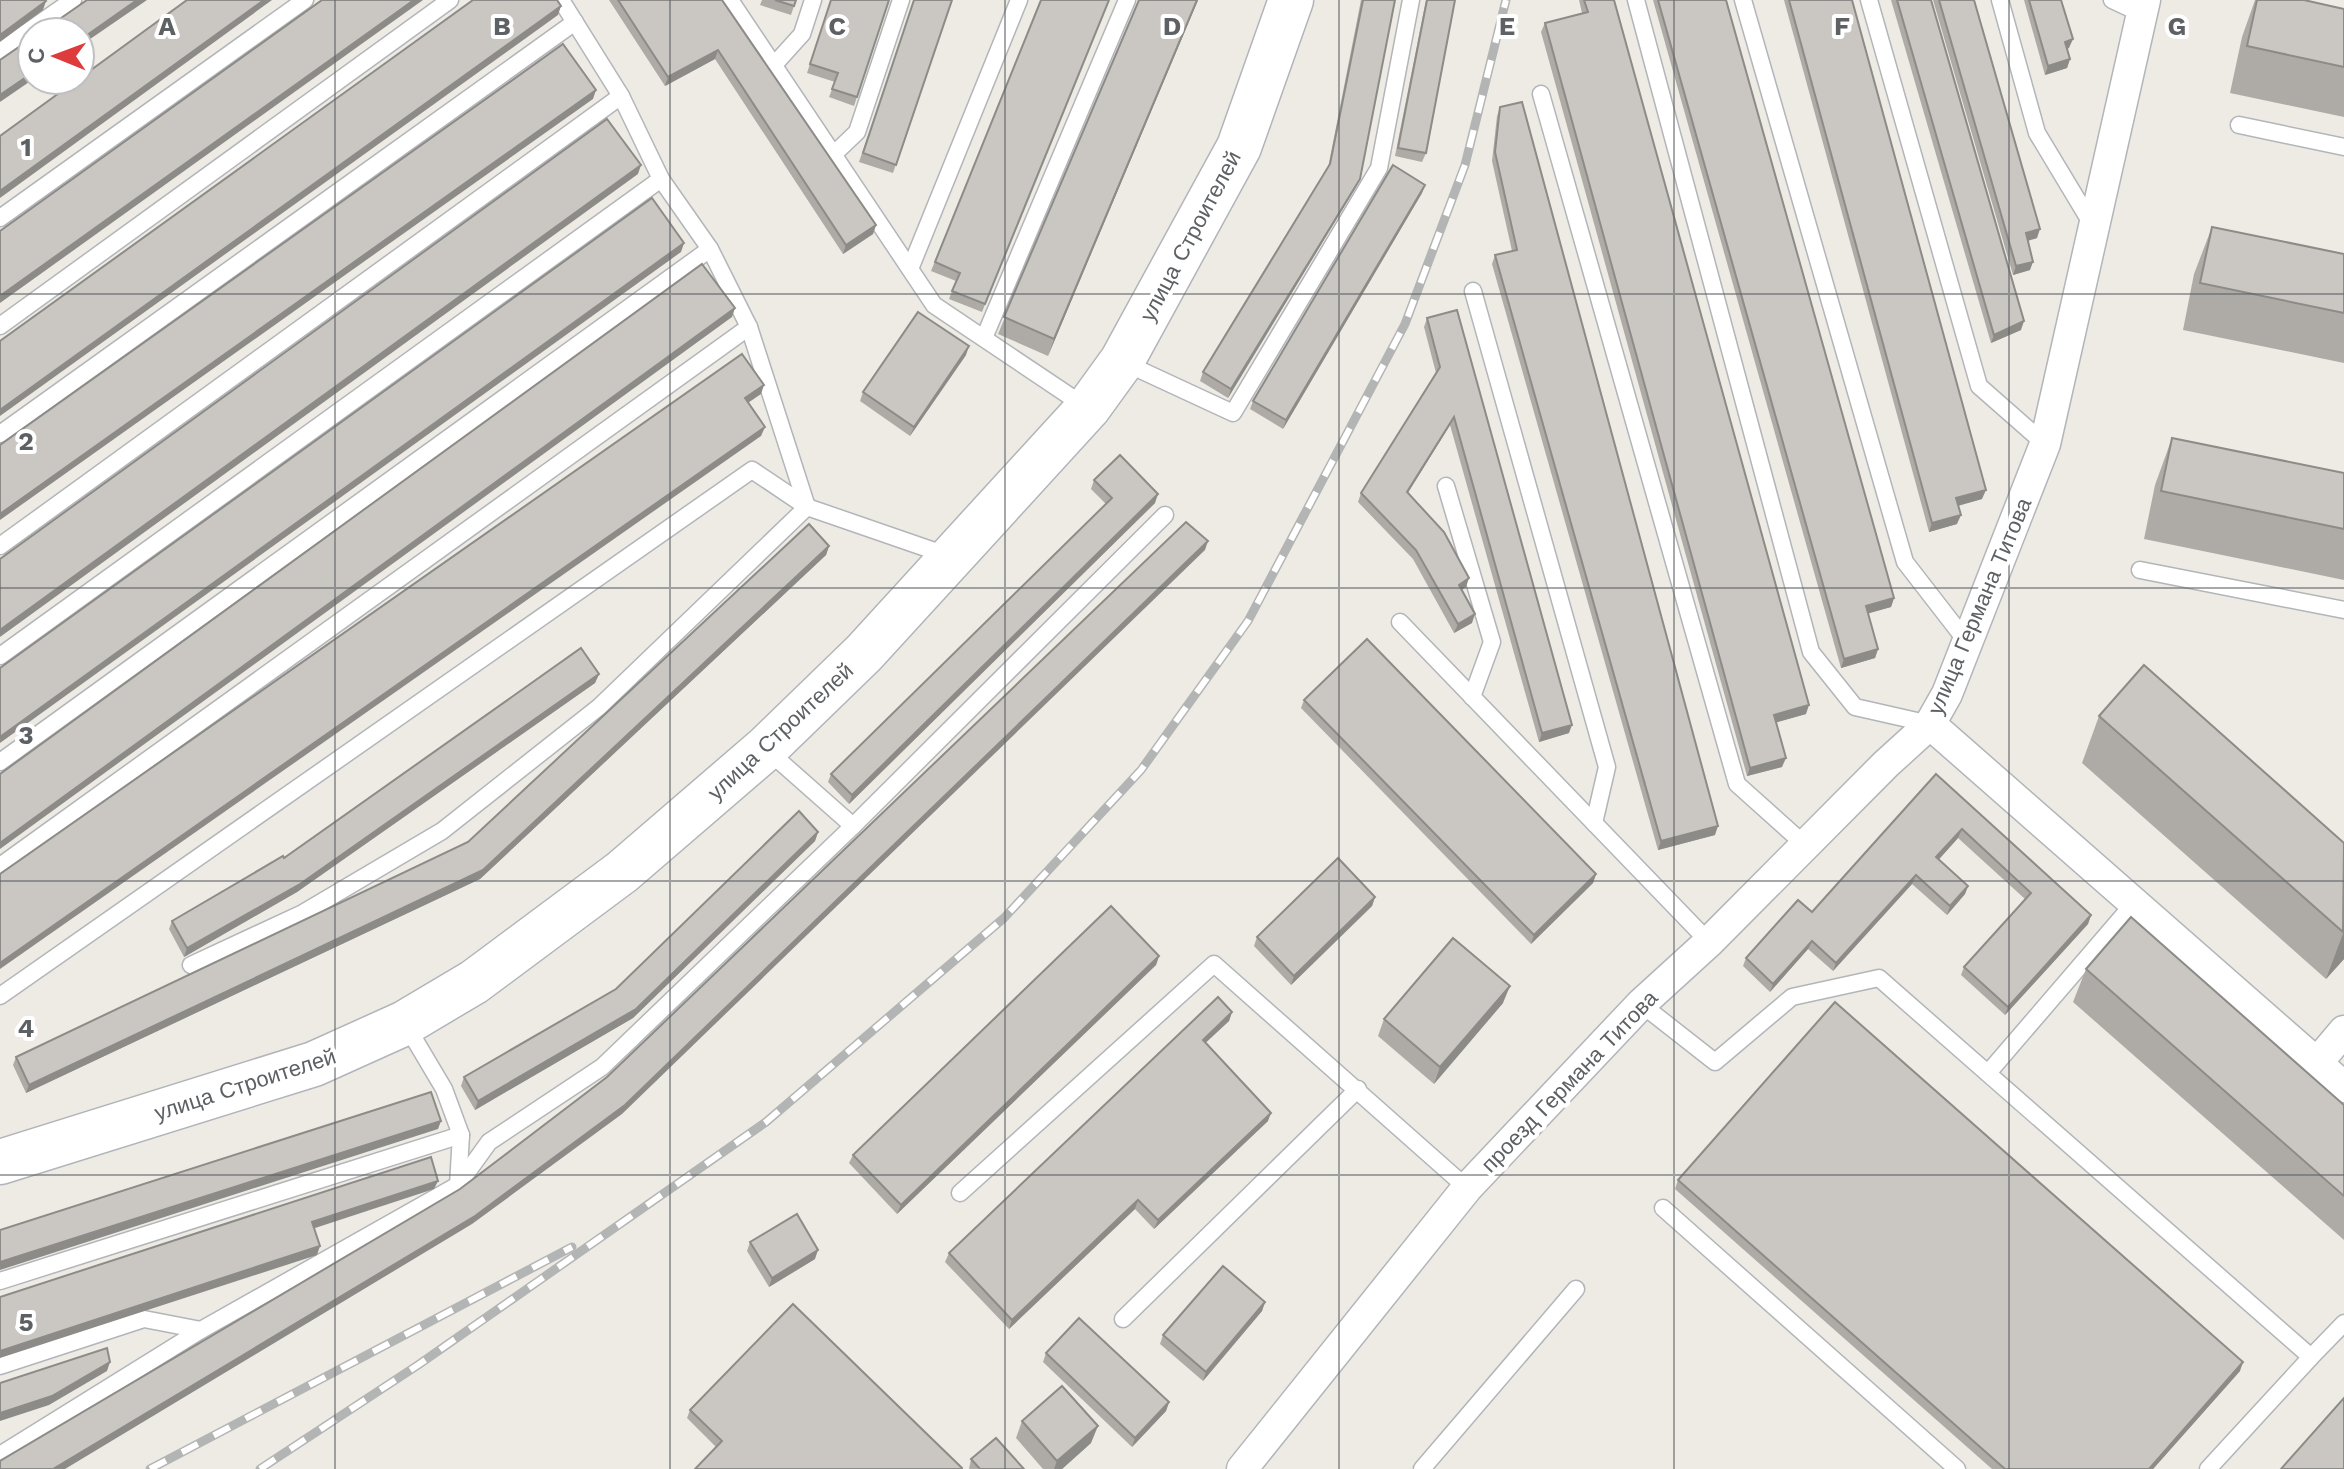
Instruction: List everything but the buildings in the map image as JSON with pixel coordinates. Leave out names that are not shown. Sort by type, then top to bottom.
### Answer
[{"type":"main road","name":"улица Строителей","points":[[0,1162],[314,1064],[405,1023],[474,982],[622,872],[766,748],[864,653],[1088,408],[1122,361],[1239,147],[1291,0]]},
{"type":"street","name":"улица Германа Титова","points":[[2144,7],[2045,444],[1947,694],[1930,724],[2344,1087]]},
{"type":"street","name":"проезд Германа Титова","points":[[1242,1469],[1467,1188],[1641,1004],[1709,942],[1930,724]]},
{"type":"street","points":[[2317,1063],[2344,1031]]},
{"type":"lane","points":[[0,218],[305,0]]},
{"type":"lane","points":[[0,326],[450,0]]},
{"type":"lane","points":[[561,0],[621,96],[661,179],[710,249],[749,327],[807,507]]},
{"type":"lane","points":[[730,0],[934,305],[1088,408]]},
{"type":"lane","points":[[774,65],[802,34],[813,0]]},
{"type":"lane","points":[[833,155],[857,132],[901,0]]},
{"type":"lane","points":[[910,269],[1019,0]]},
{"type":"lane","points":[[984,338],[1127,0]]},
{"type":"lane","points":[[1122,361],[1233,413],[1379,168],[1411,0]]},
{"type":"lane","points":[[1636,0],[1811,652],[1855,707],[1930,724]]},
{"type":"lane","points":[[1743,0],[1905,562],[1967,642]]},
{"type":"lane","points":[[1869,0],[1979,386],[2045,444]]},
{"type":"lane","points":[[2000,0],[2037,133],[2094,228]]},
{"type":"lane","points":[[2112,0],[2144,7]]},
{"type":"lane","points":[[0,51],[63,3]]},
{"type":"lane","points":[[0,434],[575,22]]},
{"type":"lane","points":[[1541,94],[1737,784],[1805,845]]},
{"type":"lane","points":[[0,546],[621,96]]},
{"type":"lane","points":[[2239,125],[2344,147]]},
{"type":"lane","points":[[0,656],[661,179]]},
{"type":"lane","points":[[0,762],[710,249]]},
{"type":"lane","points":[[1473,291],[1607,767],[1594,823]]},
{"type":"lane","points":[[0,866],[749,327]]},
{"type":"lane","points":[[0,996],[752,470],[807,507],[951,556]]},
{"type":"lane","points":[[1446,486],[1492,642],[1472,697]]},
{"type":"lane","points":[[191,965],[303,913],[442,831],[599,707],[807,507]]},
{"type":"lane","points":[[0,1455],[201,1330],[458,1185],[489,1142],[602,1067],[853,826],[1165,515]]},
{"type":"lane","points":[[2140,570],[2344,610]]},
{"type":"lane","points":[[1400,622],[1709,942]]},
{"type":"lane","points":[[766,748],[853,826]]},
{"type":"lane","points":[[1988,1073],[2135,902]]},
{"type":"lane","points":[[960,1193],[1214,964],[1467,1188]]},
{"type":"lane","points":[[1641,1004],[1715,1062],[1792,997],[1879,978],[2311,1357]]},
{"type":"lane","points":[[405,1023],[444,1089],[461,1135],[458,1185]]},
{"type":"lane","points":[[1123,1319],[1358,1089]]},
{"type":"lane","points":[[0,1281],[461,1135]]},
{"type":"lane","points":[[1663,1208],[1957,1469]]},
{"type":"lane","points":[[1422,1469],[1576,1289]]},
{"type":"lane","points":[[0,1366],[144,1319],[201,1330]]},
{"type":"lane","points":[[2208,1469],[2344,1323]]},
{"type":"railway","points":[[260,1469],[418,1365],[766,1122],[1004,918],[1141,770],[1248,621],[1405,324],[1465,165],[1506,0]]},
{"type":"railway","points":[[150,1469],[572,1247]]}]
